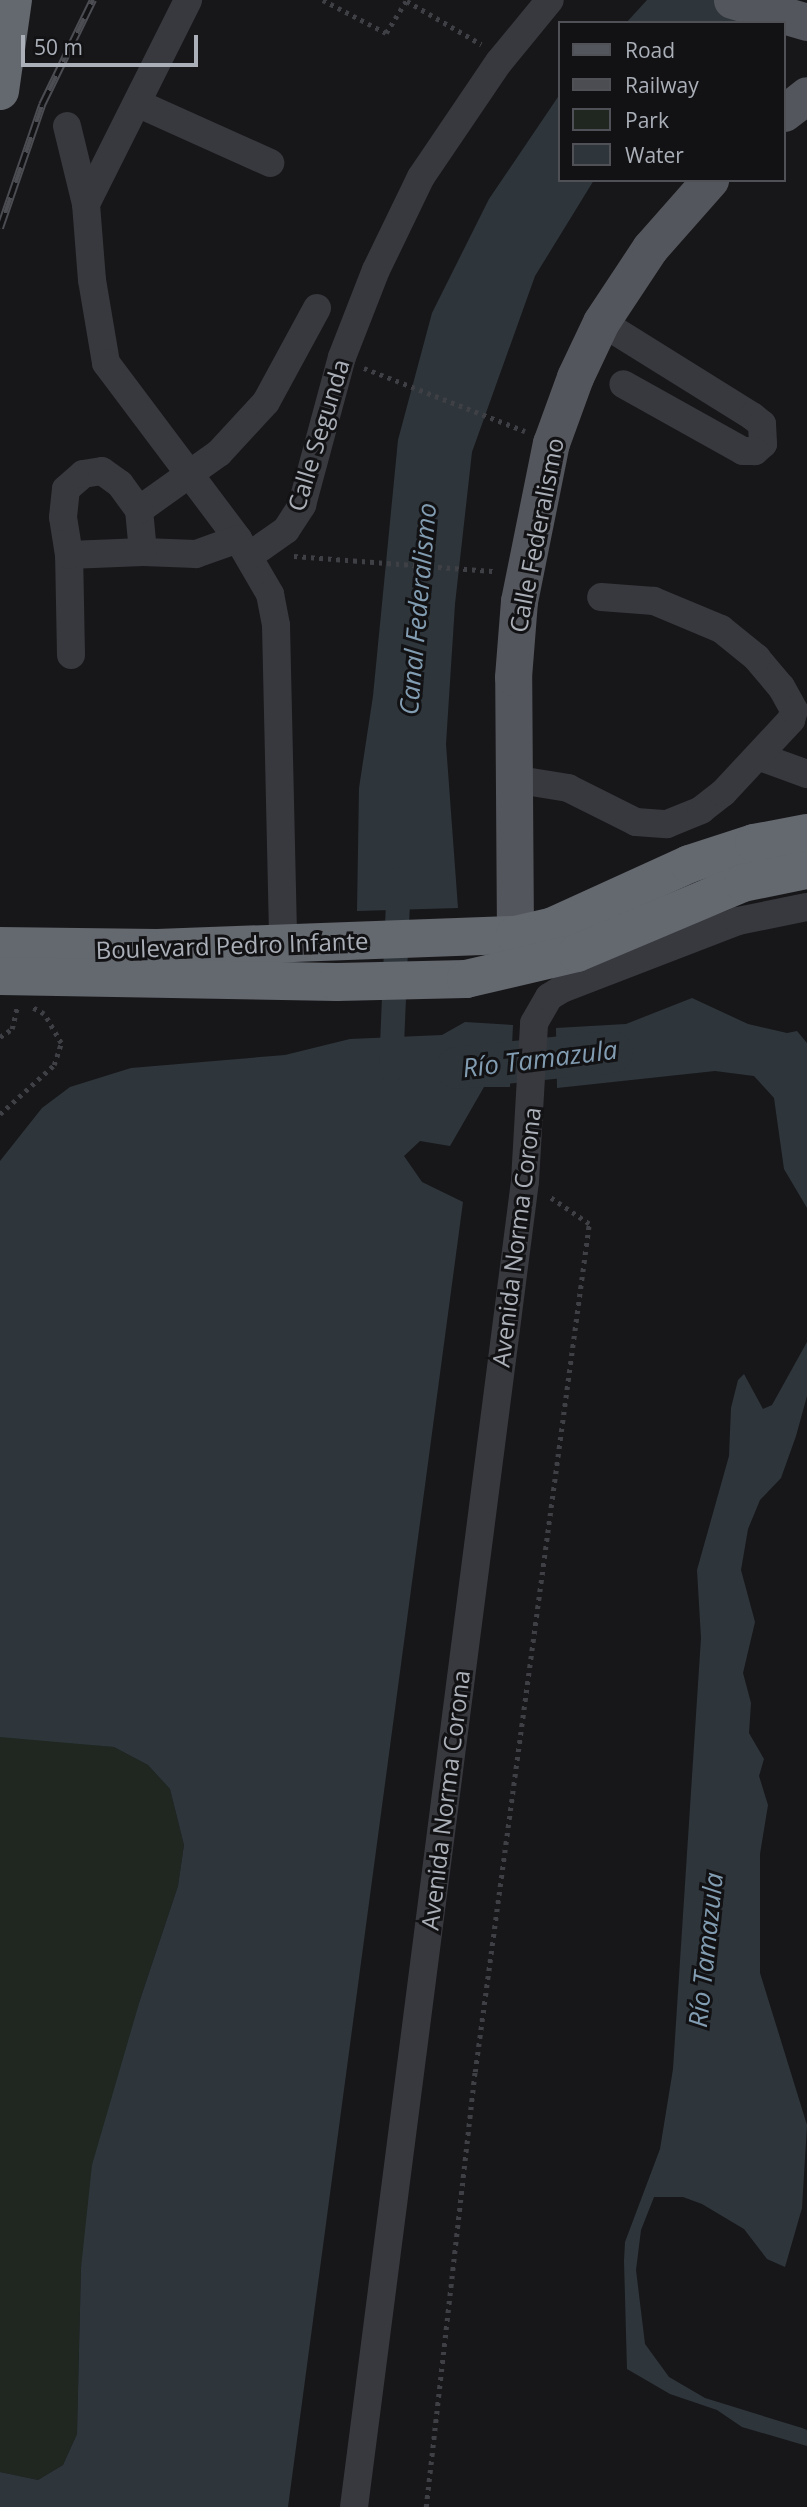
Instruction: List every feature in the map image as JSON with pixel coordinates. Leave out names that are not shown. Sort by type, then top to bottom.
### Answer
[{"type":"highway","points":[[0,91],[13,0]]},
{"type":"highway","name":"Boulevard Pedro Infante","points":[[0,943],[74,949],[516,935],[553,926],[689,864],[754,843],[807,833]]},
{"type":"highway","name":"Boulevard Pedro Infante","points":[[9,988],[457,980],[567,956],[743,883],[807,870]]},
{"type":"main road","points":[[732,0],[807,22]]},
{"type":"main road","points":[[786,111],[807,95]]},
{"type":"main road","name":"Calle Federalismo","points":[[516,935],[513,677],[524,574],[551,443],[575,377],[601,322],[650,248],[708,182]]},
{"type":"street","points":[[86,204],[139,104],[188,0]]},
{"type":"street","name":"Calle Segunda","points":[[69,555],[143,552],[196,554],[244,548],[286,530],[302,505],[342,357],[376,270],[421,177],[503,56],[551,0]]},
{"type":"street","points":[[139,104],[270,163]]},
{"type":"street","points":[[67,126],[86,204],[106,363],[244,548],[270,594],[276,625],[283,944]]},
{"type":"street","points":[[139,510],[219,453],[266,402],[317,308]]},
{"type":"street","points":[[601,322],[752,416],[762,424],[763,444],[755,452],[743,451],[623,384]]},
{"type":"street","points":[[71,656],[69,555],[63,500],[74,480],[102,471],[120,484],[139,510],[143,552]]},
{"type":"street","points":[[514,785],[525,781],[568,788],[636,822],[667,824],[701,810],[760,757],[791,720],[794,710],[782,687],[757,658],[699,616],[654,601],[601,597]]},
{"type":"street","points":[[760,757],[807,774]]},
{"type":"street","name":"Avenida Norma Corona","points":[[354,2507],[525,1181],[533,1092],[534,1023],[549,997],[562,989],[738,921],[807,907]]},
{"type":"path","points":[[323,0],[386,33],[407,0],[503,56]]},
{"type":"path","points":[[377,375],[508,424]]},
{"type":"path","points":[[287,555],[492,570]]},
{"type":"path","points":[[0,1114],[54,1066],[61,1043],[44,1014],[9,988]]},
{"type":"path","points":[[426,2507],[473,2085],[589,1224],[525,1181]]},
{"type":"green space","points":[[0,1737],[114,1747],[148,1765],[170,1789],[184,1845],[178,1886],[140,2000],[81,2268],[77,2434],[63,2465],[38,2480],[0,2472]]},
{"type":"water","points":[[647,0],[775,0],[747,21],[628,21]]},
{"type":"water","points":[[558,97],[558,182],[593,182],[535,276],[472,452],[455,604],[446,744],[458,908],[357,911],[359,788],[373,696],[398,440],[432,313],[489,199]]},
{"type":"water","points":[[692,998],[748,1024],[787,1033],[797,1031],[807,1043],[807,1208],[784,1169],[774,1098],[754,1076],[715,1071],[557,1088],[556,1028],[626,1024]]},
{"type":"water","points":[[465,1022],[513,1025],[510,1087],[484,1087],[450,1146],[420,1141],[404,1156],[422,1182],[463,1202],[288,2507],[0,2507],[0,2472],[38,2480],[63,2465],[77,2434],[81,2268],[92,2165],[140,2000],[178,1886],[184,1845],[170,1789],[148,1765],[114,1747],[0,1737],[0,1161],[42,1108],[70,1087],[131,1068],[285,1055],[350,1039],[442,1035]]},
{"type":"water","points":[[807,1342],[807,1396],[796,1436],[781,1478],[760,1500],[748,1529],[741,1570],[755,1622],[743,1673],[751,1703],[749,1733],[764,1759],[759,1776],[768,1805],[760,1854],[760,1973],[807,2125],[802,2208],[785,2267],[767,2259],[744,2229],[702,2204],[683,2197],[654,2197],[641,2230],[636,2270],[645,2344],[669,2377],[705,2398],[807,2430],[807,2446],[742,2427],[717,2410],[670,2394],[627,2369],[624,2261],[625,2242],[660,2149],[673,2069],[701,1638],[697,1570],[729,1456],[731,1408],[738,1380],[744,1374],[763,1409],[772,1405]]},
{"type":"waterway","name":"Canal Federalismo","points":[[391,1069],[399,879]]},
{"type":"waterway","name":"Río Tamazula","points":[[457,1068],[612,1052]]},
{"type":"railway","points":[[0,228],[42,105],[93,0]]}]
